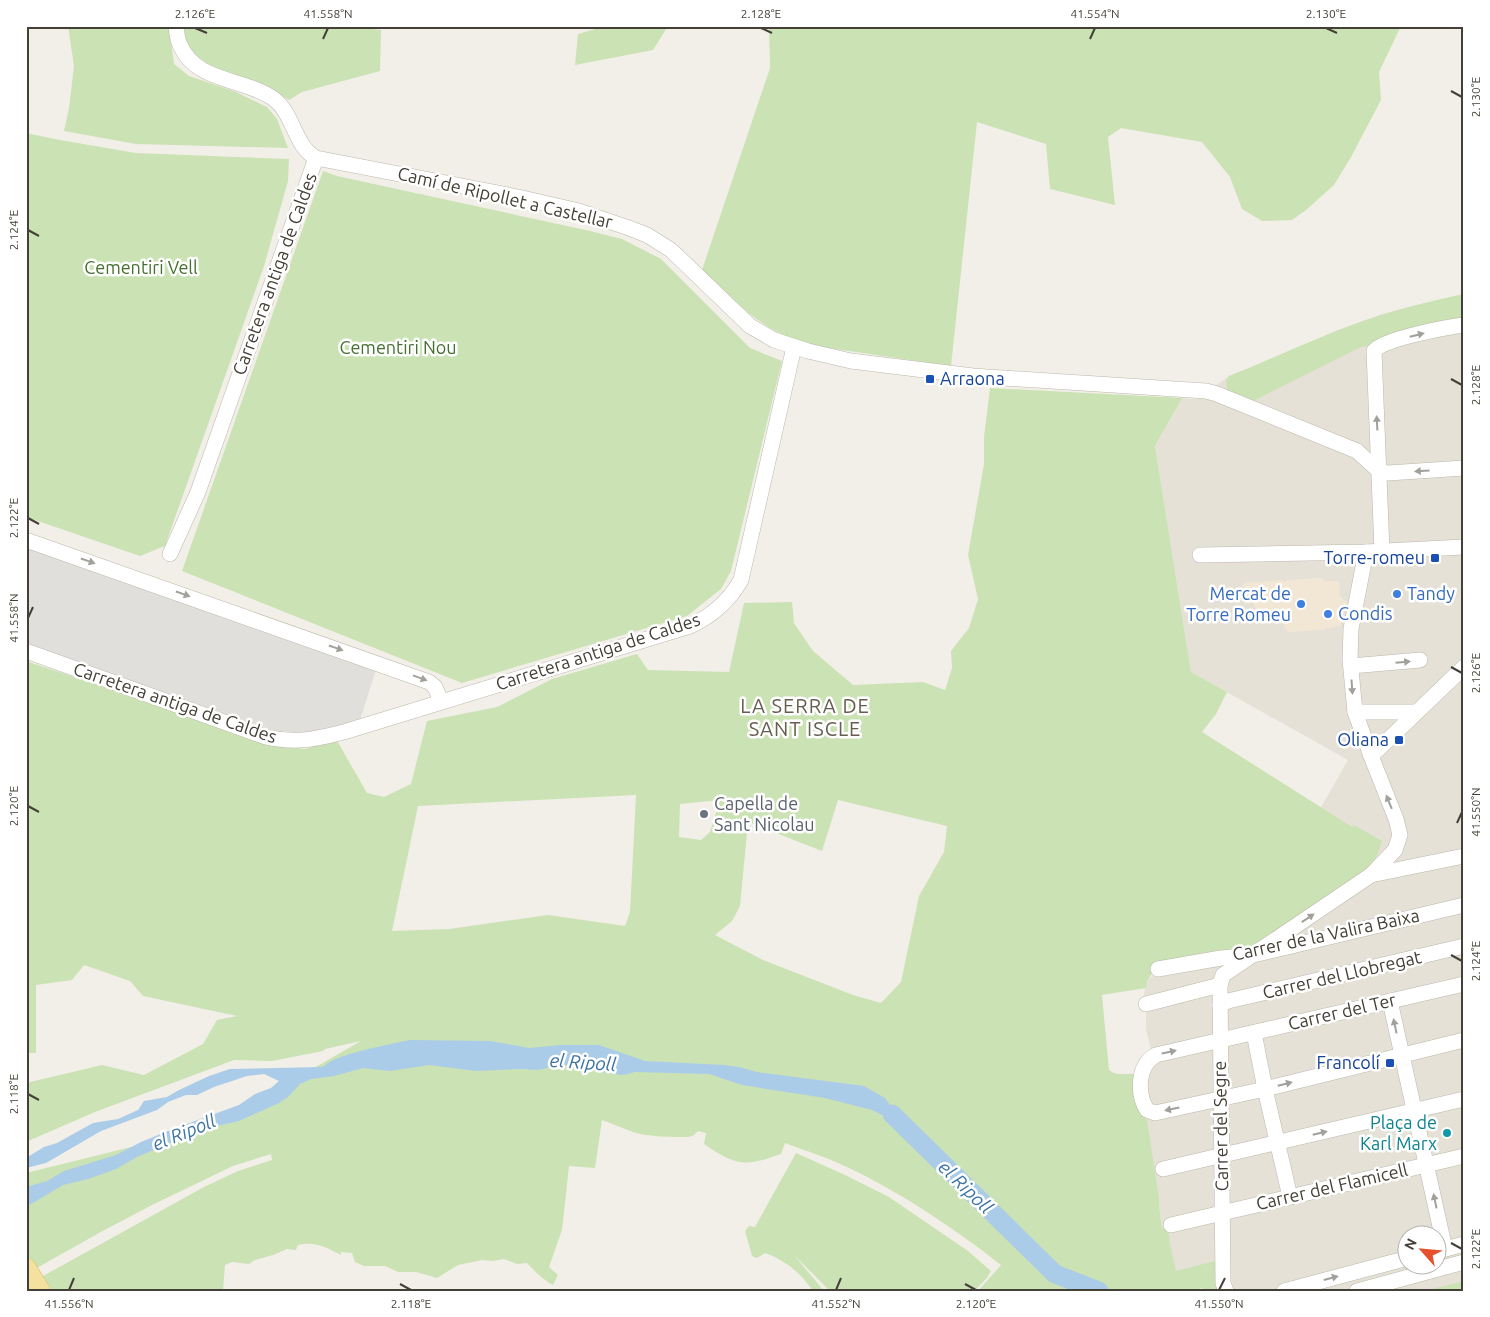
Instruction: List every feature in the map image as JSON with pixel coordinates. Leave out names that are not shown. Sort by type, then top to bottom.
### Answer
[{"type":"main road","points":[[26,1268],[40,1291]]},
{"type":"street","name":"Carretera antiga de Caldes","points":[[170,554],[198,492],[316,158],[306,150],[287,114],[276,101],[254,88],[204,72],[190,61],[179,45],[176,26]]},
{"type":"street","name":"Camí de Ripollet a Castellar","points":[[316,158],[518,197],[578,212],[647,235],[671,250],[750,326],[774,340],[794,347],[851,361],[965,375],[1206,391],[1357,451],[1380,472]]},
{"type":"street","points":[[1146,1004],[1220,985],[1223,975],[1234,966],[1371,875],[1395,850],[1400,835],[1374,754],[1354,712],[1351,666],[1351,629],[1374,552],[1380,472],[1374,351],[1378,346],[1399,339],[1464,325]]},
{"type":"street","name":"Carretera antiga de Caldes","points":[[26,651],[251,732],[288,741],[316,739],[690,626],[707,618],[723,604],[737,586],[744,568],[794,347]]},
{"type":"street","points":[[1380,472],[1464,468]]},
{"type":"street","points":[[26,540],[429,682],[435,688],[441,701]]},
{"type":"street","points":[[1200,555],[1374,552],[1464,547]]},
{"type":"street","points":[[1351,666],[1420,660]]},
{"type":"street","points":[[1374,754],[1464,667]]},
{"type":"street","points":[[1354,712],[1417,712]]},
{"type":"street","points":[[1371,875],[1464,856]]},
{"type":"street","name":"Carrer de la Valira Baixa","points":[[1158,969],[1221,958],[1253,955],[1464,905]]},
{"type":"street","name":"Carrer del Llobregat","points":[[1220,1005],[1228,1001],[1464,946]]},
{"type":"street","name":"Carrer del Ter","points":[[1220,1099],[1151,1112],[1147,1110],[1142,1100],[1140,1084],[1145,1064],[1156,1055],[1464,984]]},
{"type":"street","name":"Carrer del Segre","points":[[1220,985],[1223,1283],[1226,1291]]},
{"type":"street","points":[[1390,1001],[1427,1165],[1437,1224]]},
{"type":"street","points":[[1254,1033],[1290,1197]]},
{"type":"street","points":[[1220,1099],[1464,1040]]},
{"type":"street","points":[[1163,1169],[1415,1112],[1464,1099]]},
{"type":"street","name":"Carrer del Flamicell","points":[[1171,1225],[1464,1156]]},
{"type":"street","points":[[1448,1248],[1464,1244]]},
{"type":"street","points":[[1285,1291],[1398,1261]]},
{"type":"street","points":[[1357,1291],[1464,1262]]},
{"type":"shaded area","points":[[1464,294],[1464,1281],[1423,1291],[1218,1291],[1215,1282],[1176,1271],[1168,1239],[1170,1238],[1168,1231],[1162,1227],[1159,1197],[1143,1110],[1151,1050],[1146,1029],[1146,1008],[1143,998],[1147,981],[1164,965],[1358,878],[1354,826],[1353,828],[1320,809],[1348,760],[1191,672],[1155,446],[1182,398],[1197,399],[1229,376],[1281,356],[1333,332],[1382,314]]},
{"type":"shaded area","points":[[26,539],[377,667],[360,720],[317,734],[283,733],[232,718],[26,645]]},
{"type":"shaded area","name":"Mercat de Torre Romeu","points":[[1321,578],[1325,581],[1339,581],[1340,597],[1343,597],[1343,601],[1347,601],[1347,605],[1344,605],[1344,609],[1341,610],[1341,626],[1329,629],[1327,627],[1324,630],[1289,632],[1285,629],[1284,624],[1276,624],[1275,613],[1262,614],[1261,609],[1255,609],[1254,603],[1245,603],[1243,583],[1283,580],[1285,582],[1287,580]]},
{"type":"green space","points":[[68,26],[169,26],[174,64],[189,76],[236,92],[267,107],[277,119],[288,148],[136,144],[64,131],[74,66]]},
{"type":"green space","points":[[182,26],[365,26],[364,28],[381,30],[380,71],[302,92],[289,100],[262,84],[210,67],[192,53],[182,32]]},
{"type":"green space","points":[[606,26],[668,26],[653,50],[575,65],[578,34]]},
{"type":"green space","points":[[769,26],[1401,26],[1379,72],[1381,100],[1351,157],[1334,185],[1292,220],[1262,221],[1242,209],[1230,177],[1202,142],[1121,128],[1108,137],[1115,205],[1050,189],[1046,144],[977,122],[951,366],[808,345],[762,323],[738,305],[702,270],[770,68]]},
{"type":"green space","name":"Cementiri Vell","points":[[26,133],[136,153],[289,159],[288,181],[264,266],[165,546],[140,556],[26,517]]},
{"type":"green space","name":"Cementiri Nou","points":[[323,171],[337,176],[622,239],[661,259],[750,348],[782,361],[731,571],[721,589],[687,616],[462,683],[182,571]]},
{"type":"green space","points":[[1464,294],[1464,322],[1404,335],[1359,348],[1253,401],[1227,390],[1226,381],[1229,376],[1324,336],[1392,312]]},
{"type":"green space","points":[[990,388],[1182,398],[1155,446],[1191,672],[1227,692],[1216,714],[1202,732],[1352,827],[1354,825],[1382,841],[1374,864],[1358,878],[1246,952],[1164,965],[1151,975],[1147,981],[1146,988],[1102,995],[1109,1070],[1119,1074],[1137,1074],[1143,1110],[1147,1121],[1162,1227],[1168,1231],[1176,1271],[1215,1261],[1215,1282],[1218,1291],[1204,1291],[1202,1288],[1194,1291],[978,1291],[1001,1265],[928,1212],[841,1164],[785,1143],[781,1154],[758,1161],[741,1162],[724,1157],[704,1144],[706,1133],[698,1131],[689,1137],[646,1135],[602,1120],[595,1168],[569,1166],[562,1230],[549,1267],[558,1275],[553,1285],[527,1263],[517,1264],[504,1259],[482,1260],[458,1265],[437,1278],[416,1272],[398,1272],[385,1266],[364,1266],[355,1262],[352,1253],[341,1252],[341,1255],[315,1244],[298,1245],[296,1250],[287,1249],[255,1260],[249,1264],[232,1262],[225,1265],[223,1291],[52,1291],[43,1276],[204,1187],[238,1171],[272,1160],[271,1154],[233,1166],[152,1205],[26,1274],[26,1173],[131,1147],[148,1146],[274,1091],[361,1041],[272,1061],[234,1060],[95,1112],[26,1142],[26,1083],[102,1065],[144,1075],[203,1044],[217,1020],[237,1016],[143,996],[130,981],[84,965],[72,980],[36,985],[36,1053],[26,1053],[26,661],[280,746],[305,749],[336,739],[367,793],[384,797],[411,784],[427,721],[497,707],[552,679],[637,654],[648,670],[729,672],[744,603],[792,602],[794,623],[813,651],[853,685],[923,682],[945,690],[952,668],[951,651],[969,628],[978,599],[968,555],[984,464],[984,437]],"holes":[[[636,795],[630,912],[625,926],[548,915],[449,929],[392,931],[418,806]],[[720,800],[710,832],[701,840],[679,837],[680,804]],[[838,800],[947,826],[944,852],[919,896],[901,982],[881,1003],[853,995],[763,960],[715,935],[732,921],[740,906],[748,822],[822,851]]]},
{"type":"green space","points":[[796,1153],[889,1197],[968,1251],[991,1271],[986,1279],[974,1291],[830,1291],[794,1255],[824,1291],[813,1291],[803,1278],[786,1263],[765,1253],[757,1258],[752,1256],[745,1231],[749,1226],[755,1227]]},
{"type":"green space","points":[[1464,1281],[1464,1291],[1423,1291]]},
{"type":"water","points":[[410,1040],[490,1041],[529,1048],[561,1045],[599,1045],[645,1061],[724,1065],[757,1072],[864,1086],[885,1098],[910,1133],[894,1121],[872,1110],[825,1098],[742,1085],[709,1074],[635,1072],[623,1075],[563,1065],[537,1070],[476,1071],[429,1065],[390,1071],[363,1068],[334,1076],[311,1079],[300,1084],[288,1097],[279,1103],[239,1121],[182,1138],[137,1157],[116,1169],[63,1185],[26,1207],[26,1187],[47,1181],[64,1171],[116,1155],[141,1142],[239,1105],[255,1094],[271,1088],[279,1081],[264,1074],[247,1076],[197,1095],[186,1095],[168,1102],[157,1110],[101,1131],[46,1163],[26,1168],[26,1158],[93,1123],[118,1119],[138,1110],[144,1101],[167,1097],[209,1076],[230,1069],[321,1067],[351,1054]]},
{"type":"waterway","name":"el Ripoll","points":[[892,1114],[1055,1274],[1099,1291]]},
{"type":"place","name":"Arraona","points":[[930,379]]},
{"type":"place","name":"Torre-romeu","points":[[1435,558]]},
{"type":"place","name":"Tandy","points":[[1397,594]]},
{"type":"place","name":"Mercat de Torre Romeu","points":[[1301,604]]},
{"type":"place","name":"Condis","points":[[1328,614]]},
{"type":"place","name":"Oliana","points":[[1399,740]]},
{"type":"place","name":"Capella de Sant Nicolau","points":[[704,814]]},
{"type":"place","name":"Francolí","points":[[1390,1063]]},
{"type":"place","name":"Plaça de Karl Marx","points":[[1447,1133]]},
{"type":"district","name":"LA SERRA DE SANT ISCLE","points":[[805,718]]}]
